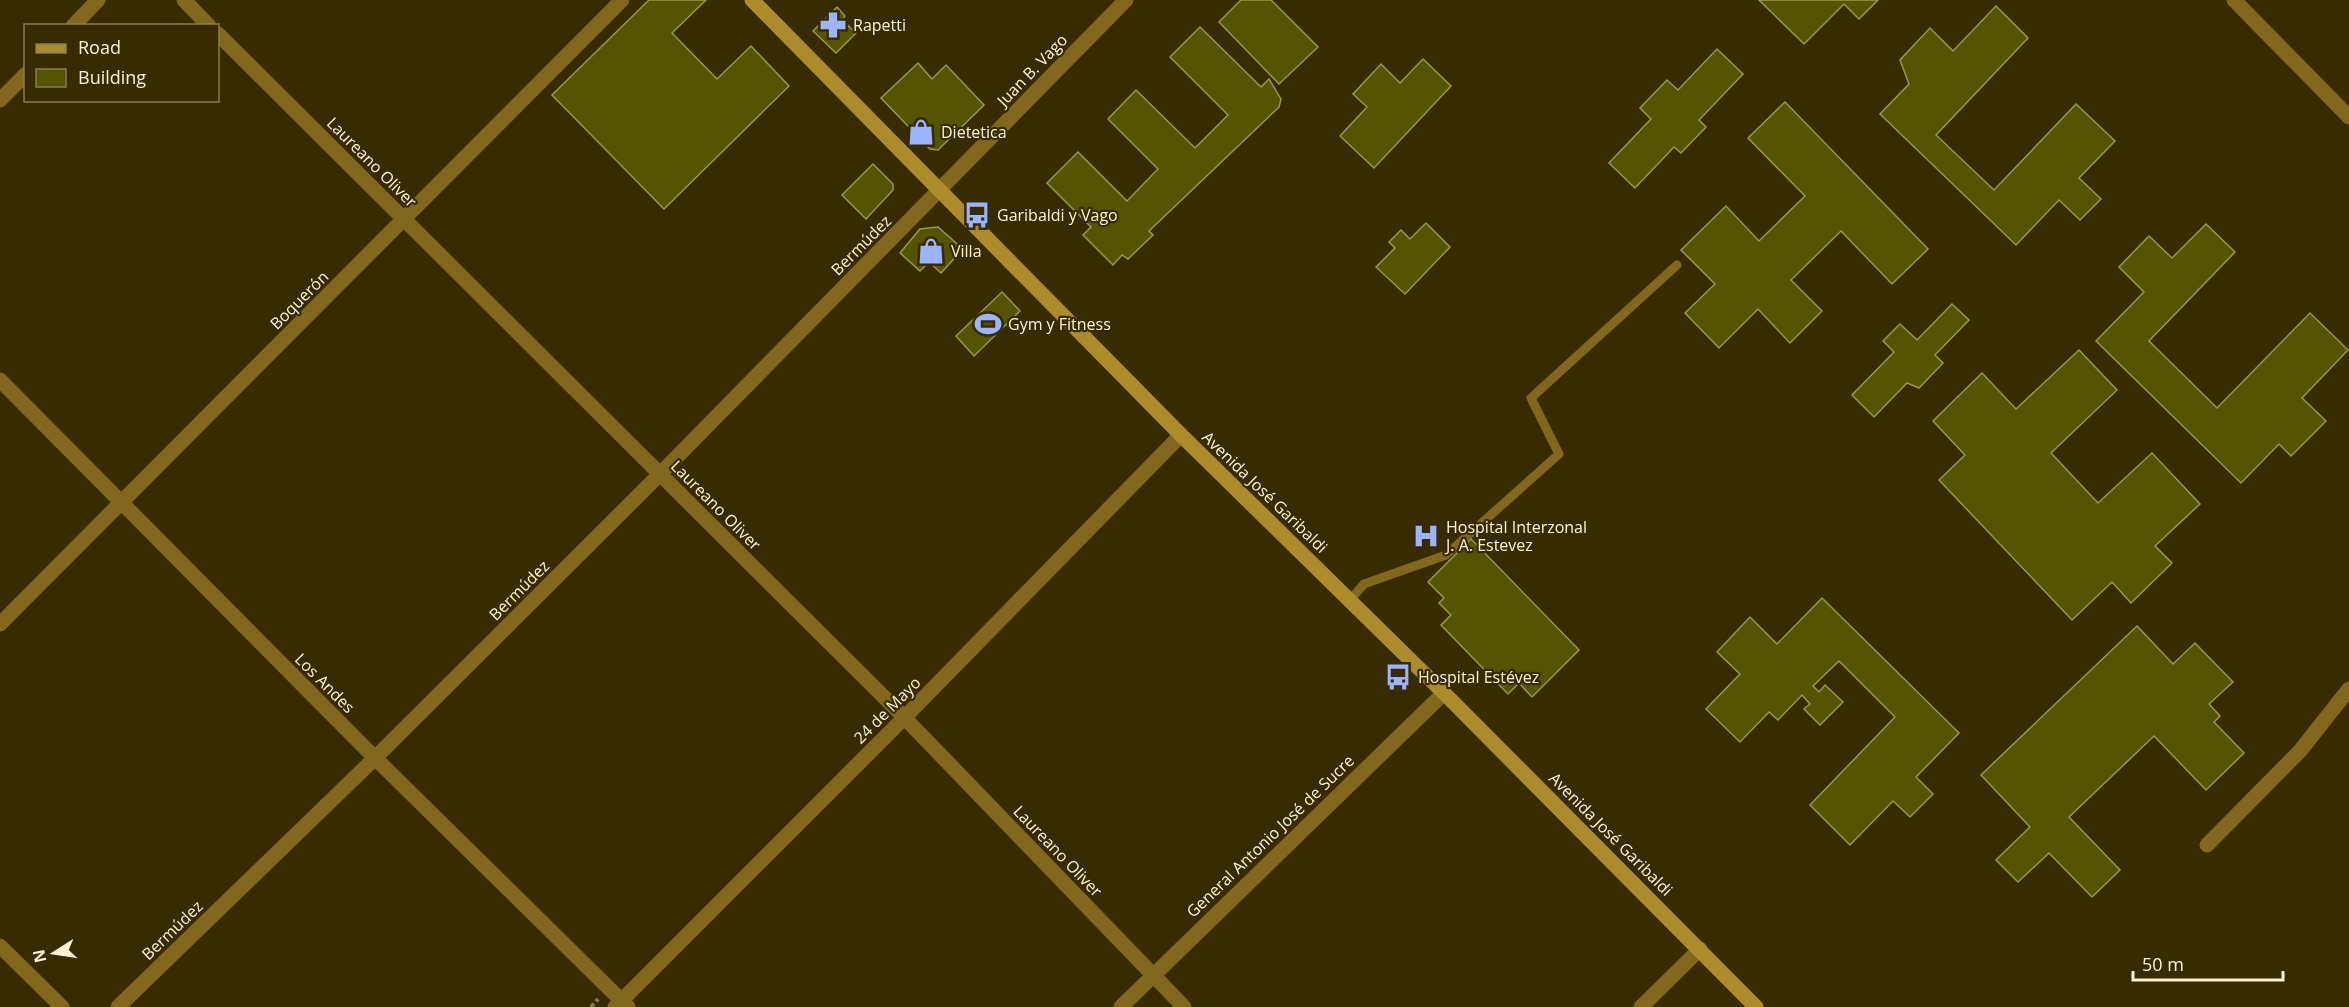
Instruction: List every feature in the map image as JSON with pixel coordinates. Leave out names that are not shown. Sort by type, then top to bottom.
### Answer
[{"type":"main road","name":"Avenida José Garibaldi","points":[[752,0],[1181,435],[1444,693],[1756,1007]]},
{"type":"street","points":[[75,24],[98,0]]},
{"type":"street","points":[[184,0],[207,24]]},
{"type":"street","name":"Boquerón","points":[[0,624],[622,0]]},
{"type":"street","name":"Juan B. Vago","points":[[939,191],[1126,0]]},
{"type":"street","points":[[2234,0],[2349,117]]},
{"type":"street","name":"Laureano Oliver","points":[[219,35],[904,718],[1185,1007]]},
{"type":"street","points":[[0,100],[24,76]]},
{"type":"street","name":"Bermúdez","points":[[117,1007],[375,758],[939,191]]},
{"type":"street","name":"Los Andes","points":[[0,380],[621,1005]]},
{"type":"street","name":"24 de Mayo","points":[[621,1005],[1181,435]]},
{"type":"street","points":[[2207,845],[2300,751],[2349,689]]},
{"type":"street","name":"General Antonio José de Sucre","points":[[1122,1007],[1444,693]]},
{"type":"street","points":[[0,946],[62,1007]]},
{"type":"street","points":[[1641,1007],[1700,949]]},
{"type":"lane","points":[[1350,600],[1364,584],[1446,555],[1559,454],[1531,398],[1677,265]]},
{"type":"building","points":[[649,0],[706,0],[672,33],[717,79],[751,46],[789,86],[664,209],[552,95]]},
{"type":"building","points":[[1241,0],[1271,0],[1318,47],[1279,84],[1219,22]]},
{"type":"building","points":[[1759,0],[1878,0],[1859,19],[1844,4],[1804,44]]},
{"type":"building","points":[[1996,6],[2028,38],[1936,135],[1994,190],[2076,104],[2115,141],[2079,178],[2101,199],[2080,220],[2059,200],[2016,245],[1880,114],[1909,84],[1900,60],[1930,28],[1953,51]]},
{"type":"building","name":"Rapetti","points":[[837,7],[845,16],[842,20],[856,33],[836,53],[813,31]]},
{"type":"building","points":[[1200,27],[1261,87],[1269,79],[1281,99],[1279,107],[1149,231],[1153,235],[1128,259],[1122,255],[1113,265],[1083,235],[1091,227],[1047,183],[1078,152],[1127,201],[1158,169],[1108,119],[1136,90],[1195,148],[1228,115],[1170,57]]},
{"type":"building","points":[[1717,49],[1743,74],[1699,120],[1706,127],[1681,153],[1674,147],[1635,188],[1609,163],[1651,119],[1640,108],[1667,80],[1678,90]]},
{"type":"building","points":[[1423,59],[1451,86],[1374,168],[1340,136],[1367,107],[1353,94],[1381,64],[1400,83]]},
{"type":"building","points":[[918,63],[932,79],[946,65],[984,105],[938,150],[930,149],[881,98]]},
{"type":"building","points":[[1785,102],[1928,249],[1892,284],[1841,231],[1791,280],[1822,311],[1790,343],[1758,309],[1719,348],[1685,313],[1715,284],[1681,250],[1726,206],[1759,241],[1805,196],[1748,138]]},
{"type":"building","points":[[873,164],[893,184],[893,190],[866,219],[842,195]]},
{"type":"building","points":[[1426,223],[1450,247],[1405,294],[1376,267],[1395,248],[1389,242],[1401,230],[1410,239]]},
{"type":"building","points":[[2206,224],[2235,252],[2149,341],[2217,408],[2310,313],[2348,350],[2302,398],[2326,421],[2291,456],[2279,444],[2241,483],[2096,341],[2144,292],[2119,267],[2149,236],[2172,258]]},
{"type":"building","name":"Villa","points":[[938,227],[963,249],[941,273],[929,262],[920,271],[900,253],[920,229]]},
{"type":"building","name":"Gym y Fitness","points":[[1002,292],[1020,311],[974,356],[956,336]]},
{"type":"building","points":[[1952,304],[1969,320],[1935,355],[1943,363],[1919,388],[1907,383],[1874,417],[1852,395],[1894,352],[1883,341],[1900,324],[1917,340]]},
{"type":"building","points":[[2079,350],[2117,390],[2051,453],[2098,503],[2152,453],[2200,504],[2155,546],[2172,563],[2131,603],[2112,582],[2072,620],[1939,480],[1965,455],[1933,421],[1982,373],[2016,409]]},
{"type":"building","points":[[1471,539],[1579,650],[1532,697],[1519,683],[1508,694],[1441,625],[1451,615],[1439,603],[1444,598],[1428,582]]},
{"type":"building","points":[[1822,598],[1959,733],[1916,777],[1933,794],[1910,817],[1893,801],[1850,845],[1810,805],[1895,717],[1839,661],[1813,686],[1819,692],[1825,685],[1843,702],[1820,725],[1804,709],[1810,704],[1802,695],[1778,720],[1769,712],[1740,742],[1706,709],[1740,674],[1717,652],[1750,617],[1777,644]]},
{"type":"building","points":[[2137,626],[2173,664],[2195,643],[2233,682],[2209,704],[2220,716],[2214,722],[2244,753],[2206,790],[2154,736],[2069,817],[2120,870],[2092,897],[2049,853],[2018,882],[1996,860],[2030,827],[1981,775]]},
{"type":"place","name":"Rapetti","points":[[833,25]]},
{"type":"place","name":"Dietetica","points":[[921,132]]},
{"type":"place","name":"Garibaldi y Vago","points":[[977,215]]},
{"type":"place","name":"Villa","points":[[931,251]]},
{"type":"place","name":"Gym y Fitness","points":[[988,324]]},
{"type":"place","name":"Hospital Interzonal J. A. Estevez","points":[[1426,536]]},
{"type":"place","name":"Hospital Estévez","points":[[1398,677]]}]
